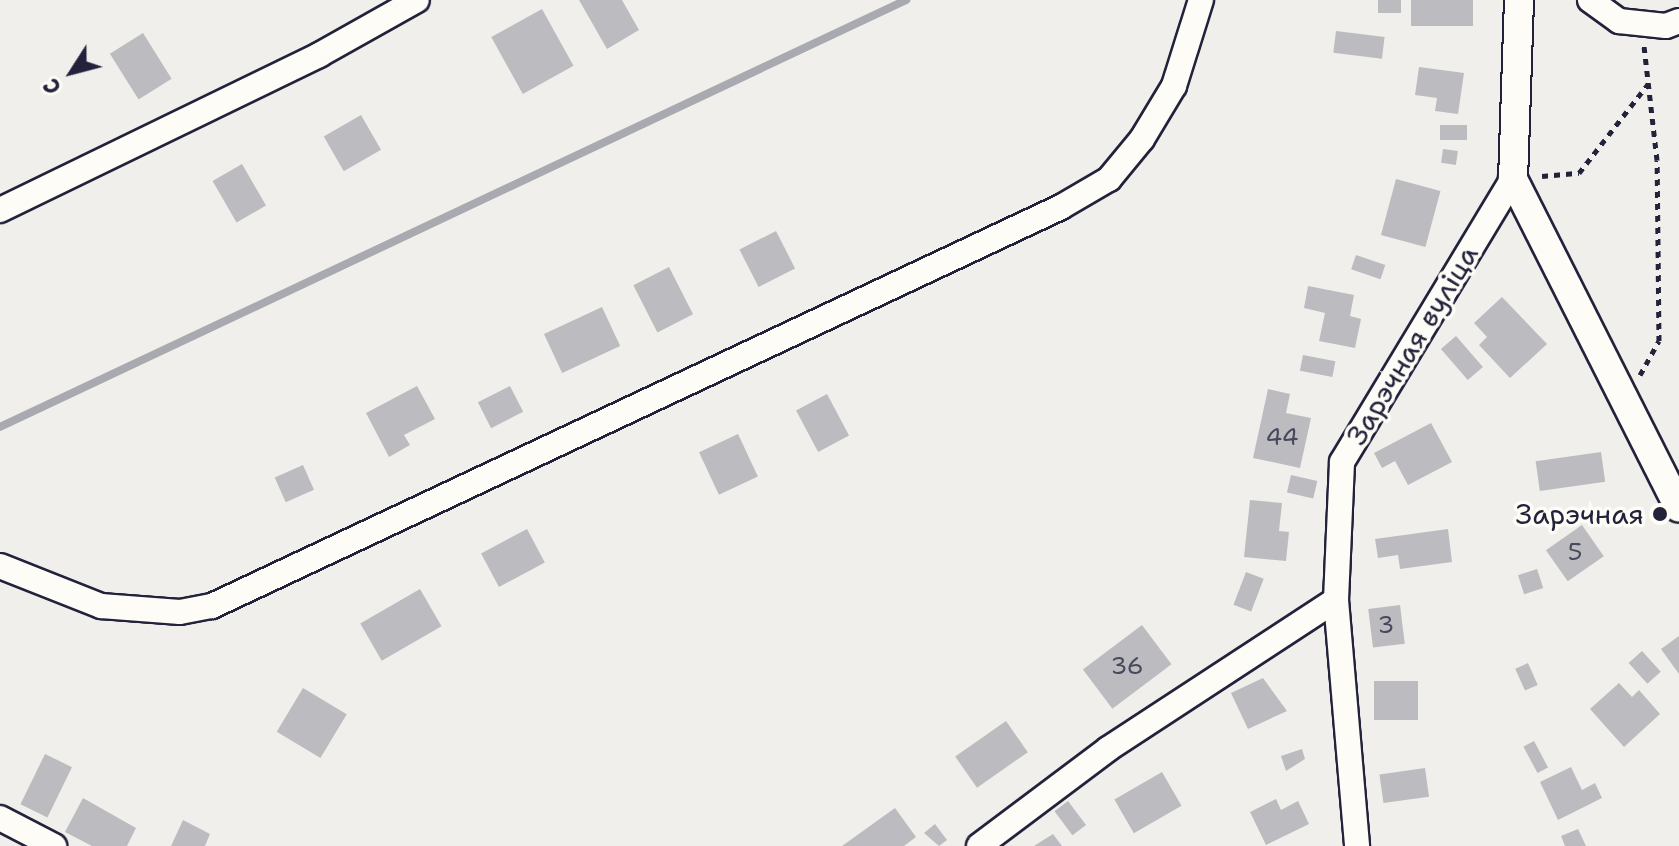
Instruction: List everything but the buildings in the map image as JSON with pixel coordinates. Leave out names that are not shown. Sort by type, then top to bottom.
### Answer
[{"type":"street","points":[[0,210],[319,55],[417,0]]},
{"type":"street","points":[[0,566],[101,606],[180,612],[212,606],[1061,207],[1109,179],[1142,139],[1174,86],[1201,0]]},
{"type":"street","name":"Зарэчная вуліца","points":[[1357,846],[1336,600],[1342,462],[1513,179],[1519,0]]},
{"type":"street","points":[[1590,0],[1619,21],[1679,21]]},
{"type":"street","points":[[1513,179],[1679,507]]},
{"type":"street","points":[[979,846],[1108,749],[1336,600]]},
{"type":"street","points":[[0,818],[54,846]]},
{"type":"path","points":[[1625,404],[1659,341],[1657,160],[1641,23]]},
{"type":"path","points":[[1513,179],[1579,173],[1649,84]]},
{"type":"waterway","points":[[0,427],[906,0]]},
{"type":"place","name":"Зарэчная","points":[[1660,514]]}]
